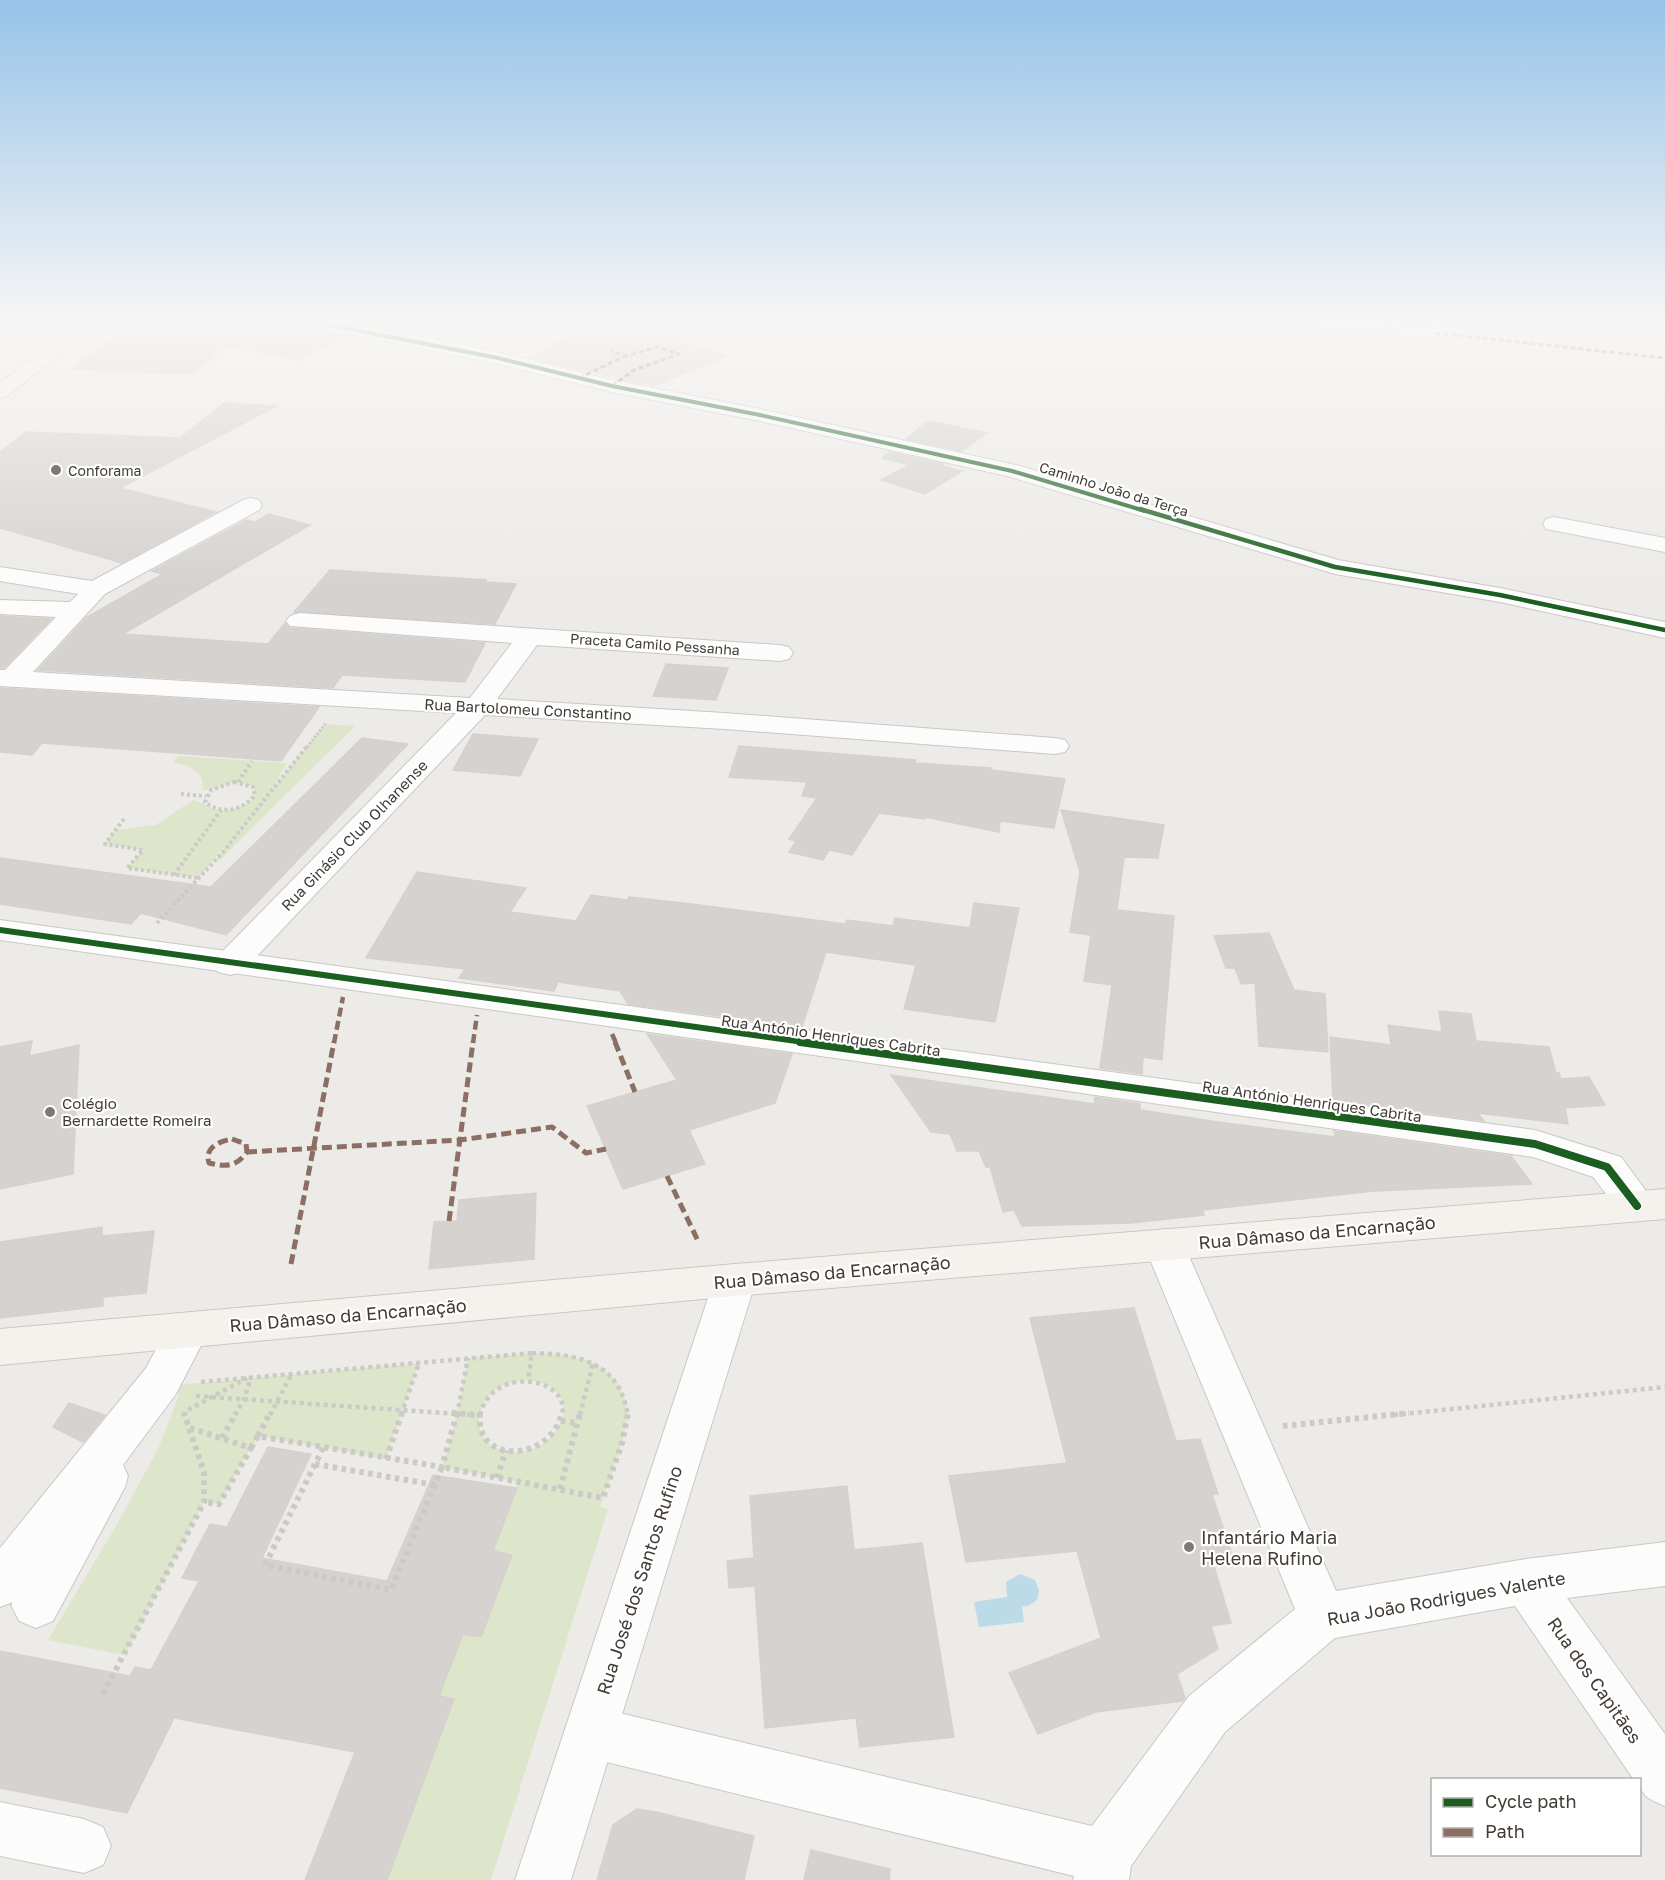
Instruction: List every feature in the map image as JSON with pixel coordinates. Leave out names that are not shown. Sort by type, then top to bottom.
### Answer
[{"type":"main road","name":"Rua Dâmaso da Encarnação","points":[[0,1347],[735,1280],[1651,1205]]},
{"type":"street","name":"Caminho João da Terça","points":[[726,409],[1012,471],[1335,567],[1500,596],[1665,630]]},
{"type":"street","points":[[6,678],[96,589],[251,505]]},
{"type":"street","points":[[1554,524],[1665,545]]},
{"type":"street","points":[[0,574],[96,589]]},
{"type":"street","points":[[0,607],[76,610]]},
{"type":"street","name":"Praceta Camilo Pessanha","points":[[298,621],[780,653]]},
{"type":"street","points":[[478,706],[530,636]]},
{"type":"street","name":"Rua Bartolomeu Constantino","points":[[6,678],[724,721],[1055,746]]},
{"type":"street","name":"Rua Ginásio Club Olhanense","points":[[230,964],[478,706]]},
{"type":"street","name":"Rua António Henriques Cabrita","points":[[0,930],[230,964],[1535,1144],[1607,1167],[1651,1205]]},
{"type":"street","points":[[1164,1245],[1323,1617]]},
{"type":"street","name":"Rua José dos Santos Rufino","points":[[543,1880],[735,1280]]},
{"type":"street","points":[[18,1594],[102,1487],[116,1439],[175,1394],[188,1330]]},
{"type":"street","name":"Rua João Rodrigues Valente","points":[[1102,1868],[1208,1714],[1323,1617],[1526,1581],[1665,1564]]},
{"type":"street","name":"Rua dos Capitães","points":[[1526,1581],[1665,1779]]},
{"type":"street","points":[[590,1732],[1102,1868]]},
{"type":"street","points":[[0,1829],[84,1846]]},
{"type":"path","points":[[132,950],[223,852],[345,699]]},
{"type":"path","points":[[238,782],[252,761]]},
{"type":"path","points":[[238,782],[253,787],[255,790],[254,797],[244,805],[221,810],[208,806],[205,802],[206,796],[218,786],[238,782]]},
{"type":"path","points":[[181,794],[206,796]]},
{"type":"path","points":[[254,797],[266,798]]},
{"type":"path","points":[[174,875],[221,810]]},
{"type":"path","points":[[124,819],[105,844],[143,850],[127,868],[198,878]]},
{"type":"path","points":[[175,1394],[250,1377],[532,1353],[559,1353],[579,1356],[620,1385],[628,1416],[603,1498],[442,1467],[258,1436]]},
{"type":"path","points":[[528,1380],[532,1353]]},
{"type":"path","points":[[323,1448],[265,1565],[391,1590],[442,1467],[457,1414],[468,1358]]},
{"type":"path","points":[[386,1459],[419,1362]]},
{"type":"path","points":[[560,1489],[593,1364]]},
{"type":"path","points":[[204,1502],[219,1504],[292,1373]]},
{"type":"path","points":[[175,1394],[211,1397],[250,1377]]},
{"type":"path","points":[[222,1438],[243,1399],[250,1377]]},
{"type":"path","points":[[528,1380],[548,1385],[557,1392],[563,1402],[564,1413],[553,1436],[527,1451],[506,1450],[488,1443],[481,1432],[479,1415],[487,1398],[497,1389],[509,1383],[528,1380]]},
{"type":"path","points":[[1243,1430],[1665,1387]]},
{"type":"path","points":[[175,1394],[479,1415]]},
{"type":"path","points":[[104,1694],[204,1502],[204,1472],[175,1394]]},
{"type":"path","points":[[561,1421],[577,1424]]},
{"type":"path","points":[[189,1428],[251,1448]]},
{"type":"path","points":[[497,1478],[506,1450]]},
{"type":"path","points":[[315,1464],[435,1485]]},
{"type":"green space","points":[[325,724],[355,726],[221,859],[216,860],[230,840],[198,878],[127,868],[143,850],[105,844],[115,830],[156,825],[193,800],[213,808],[227,810],[248,803],[255,795],[253,787],[240,783],[202,790],[202,778],[195,770],[173,763],[178,756],[287,763],[270,792]]},
{"type":"green space","points":[[548,1353],[580,1358],[607,1372],[617,1382],[624,1396],[628,1414],[627,1421],[617,1460],[600,1506],[608,1509],[491,1880],[387,1880],[454,1699],[439,1696],[463,1634],[512,1555],[493,1551],[518,1482],[442,1467],[457,1414],[468,1358]],"holes":[[[523,1380],[546,1385],[559,1395],[563,1409],[560,1424],[551,1437],[537,1447],[519,1452],[499,1449],[490,1444],[480,1429],[479,1421],[480,1412],[489,1396],[499,1387]]]},
{"type":"green space","points":[[419,1363],[386,1459],[258,1436],[219,1504],[204,1502],[125,1655],[48,1640],[116,1526],[158,1449],[179,1395],[177,1385]]},
{"type":"water","points":[[1020,1574],[1035,1580],[1039,1590],[1037,1600],[1028,1606],[1022,1606],[1024,1622],[979,1627],[974,1602],[1007,1597],[1006,1582]]},
{"type":"building","points":[[217,409],[272,409],[120,488],[216,512],[122,563],[0,528],[0,452],[26,432],[180,438]]},
{"type":"building","points":[[928,421],[987,433],[962,451],[906,439]]},
{"type":"building","points":[[889,452],[944,464],[942,466],[962,471],[925,494],[881,480],[909,465],[882,458]]},
{"type":"building","points":[[269,514],[310,525],[123,634],[268,644],[285,623],[290,628],[485,643],[465,682],[342,675],[333,688],[38,670],[87,617],[163,574],[152,571],[246,520],[255,522]]},
{"type":"building","points":[[330,570],[516,584],[495,624],[294,612]]},
{"type":"building","points":[[0,616],[51,619],[4,668],[0,668]]},
{"type":"building","points":[[666,664],[728,668],[716,700],[653,696]]},
{"type":"building","points":[[0,688],[319,707],[281,761],[42,743],[32,755],[0,752]]},
{"type":"building","points":[[473,734],[538,739],[520,776],[453,770]]},
{"type":"building","points":[[362,738],[408,744],[226,935],[141,913],[131,924],[0,904],[0,858],[211,887]]},
{"type":"building","points":[[739,746],[916,760],[915,763],[991,768],[991,770],[1065,779],[1054,828],[1000,821],[999,832],[925,817],[925,819],[879,813],[852,855],[829,850],[823,860],[789,852],[796,841],[789,839],[817,798],[802,796],[807,782],[729,777]]},
{"type":"building","points":[[1061,810],[1164,825],[1158,858],[1124,857],[1117,910],[1174,916],[1162,1060],[1143,1057],[1142,1074],[1100,1068],[1112,985],[1084,981],[1091,935],[1070,932],[1080,872]]},
{"type":"building","points":[[417,872],[526,888],[510,912],[576,921],[591,895],[700,905],[845,924],[847,920],[893,926],[895,918],[970,928],[974,903],[1019,908],[995,1022],[904,1009],[916,965],[826,952],[802,1027],[628,1004],[620,991],[558,982],[554,991],[459,978],[465,969],[366,958]]},
{"type":"building","points":[[1269,933],[1294,990],[1325,994],[1328,1052],[1259,1046],[1255,983],[1241,984],[1235,968],[1226,968],[1214,936]]},
{"type":"building","points":[[1439,1011],[1471,1014],[1476,1041],[1549,1047],[1556,1073],[1559,1073],[1561,1079],[1589,1077],[1605,1105],[1565,1108],[1568,1124],[1478,1113],[1484,1121],[1333,1100],[1330,1037],[1391,1045],[1388,1025],[1442,1032]]},
{"type":"building","points":[[647,1034],[792,1054],[775,1103],[689,1130],[705,1164],[623,1189],[587,1106],[677,1080]]},
{"type":"building","name":"Colégio Bernardette Romeira","points":[[32,1041],[29,1056],[79,1045],[73,1174],[0,1189],[0,1047]]},
{"type":"building","points":[[891,1075],[1094,1104],[1095,1097],[1140,1104],[1140,1110],[1218,1122],[1335,1137],[1334,1131],[1511,1156],[1532,1184],[1374,1191],[1203,1210],[1204,1215],[1131,1223],[1022,1226],[1014,1210],[1003,1212],[990,1167],[986,1167],[979,1151],[957,1151],[950,1134],[931,1132]]},
{"type":"building","points":[[536,1193],[534,1259],[429,1269],[434,1222],[457,1221],[459,1200]]},
{"type":"building","points":[[102,1227],[102,1236],[154,1231],[146,1293],[103,1297],[103,1306],[0,1318],[0,1242]]},
{"type":"building","points":[[1134,1308],[1176,1441],[1200,1439],[1218,1494],[1212,1494],[1234,1561],[1213,1563],[1231,1623],[1211,1626],[1218,1649],[1177,1674],[1185,1698],[1182,1701],[1096,1712],[1038,1734],[1009,1673],[1101,1638],[1077,1551],[966,1562],[949,1476],[1067,1463],[1030,1318]]},
{"type":"building","points":[[69,1403],[105,1415],[83,1442],[53,1427]]},
{"type":"building","points":[[268,1447],[311,1454],[262,1558],[387,1581],[433,1475],[517,1488],[493,1551],[512,1555],[481,1637],[463,1634],[439,1696],[454,1699],[387,1880],[305,1880],[355,1752],[174,1718],[127,1813],[0,1788],[0,1651],[130,1676],[135,1667],[151,1670],[199,1581],[182,1578],[210,1524],[227,1527]]},
{"type":"building","points":[[847,1486],[854,1550],[922,1543],[954,1737],[860,1747],[856,1718],[765,1728],[755,1586],[729,1588],[727,1561],[754,1558],[750,1496]]},
{"type":"building","points":[[637,1809],[754,1836],[744,1880],[597,1880],[613,1825]]},
{"type":"building","points":[[811,1850],[890,1869],[889,1880],[804,1880]]},
{"type":"marked path","points":[[291,1264],[343,997]]},
{"type":"marked path","points":[[449,1221],[477,1015]]},
{"type":"marked path","points":[[612,1034],[635,1092]]},
{"type":"marked path","points":[[247,1152],[460,1140],[552,1127],[586,1153],[606,1149]]},
{"type":"marked path","points":[[232,1139],[246,1144],[247,1152],[240,1161],[226,1167],[209,1163],[207,1159],[212,1147],[219,1142],[232,1139]]},
{"type":"marked path","points":[[667,1176],[699,1243]]},
{"type":"cycle path","points":[[728,409],[1012,471],[1335,567],[1500,595],[1665,630]]},
{"type":"cycle path","points":[[0,930],[1535,1144],[1607,1167],[1637,1206]]},
{"type":"place","name":"Conforama","points":[[56,470]]},
{"type":"place","name":"Colégio Bernardette Romeira","points":[[50,1112]]},
{"type":"place","name":"Infantário Maria Helena Rufino","points":[[1189,1547]]}]
